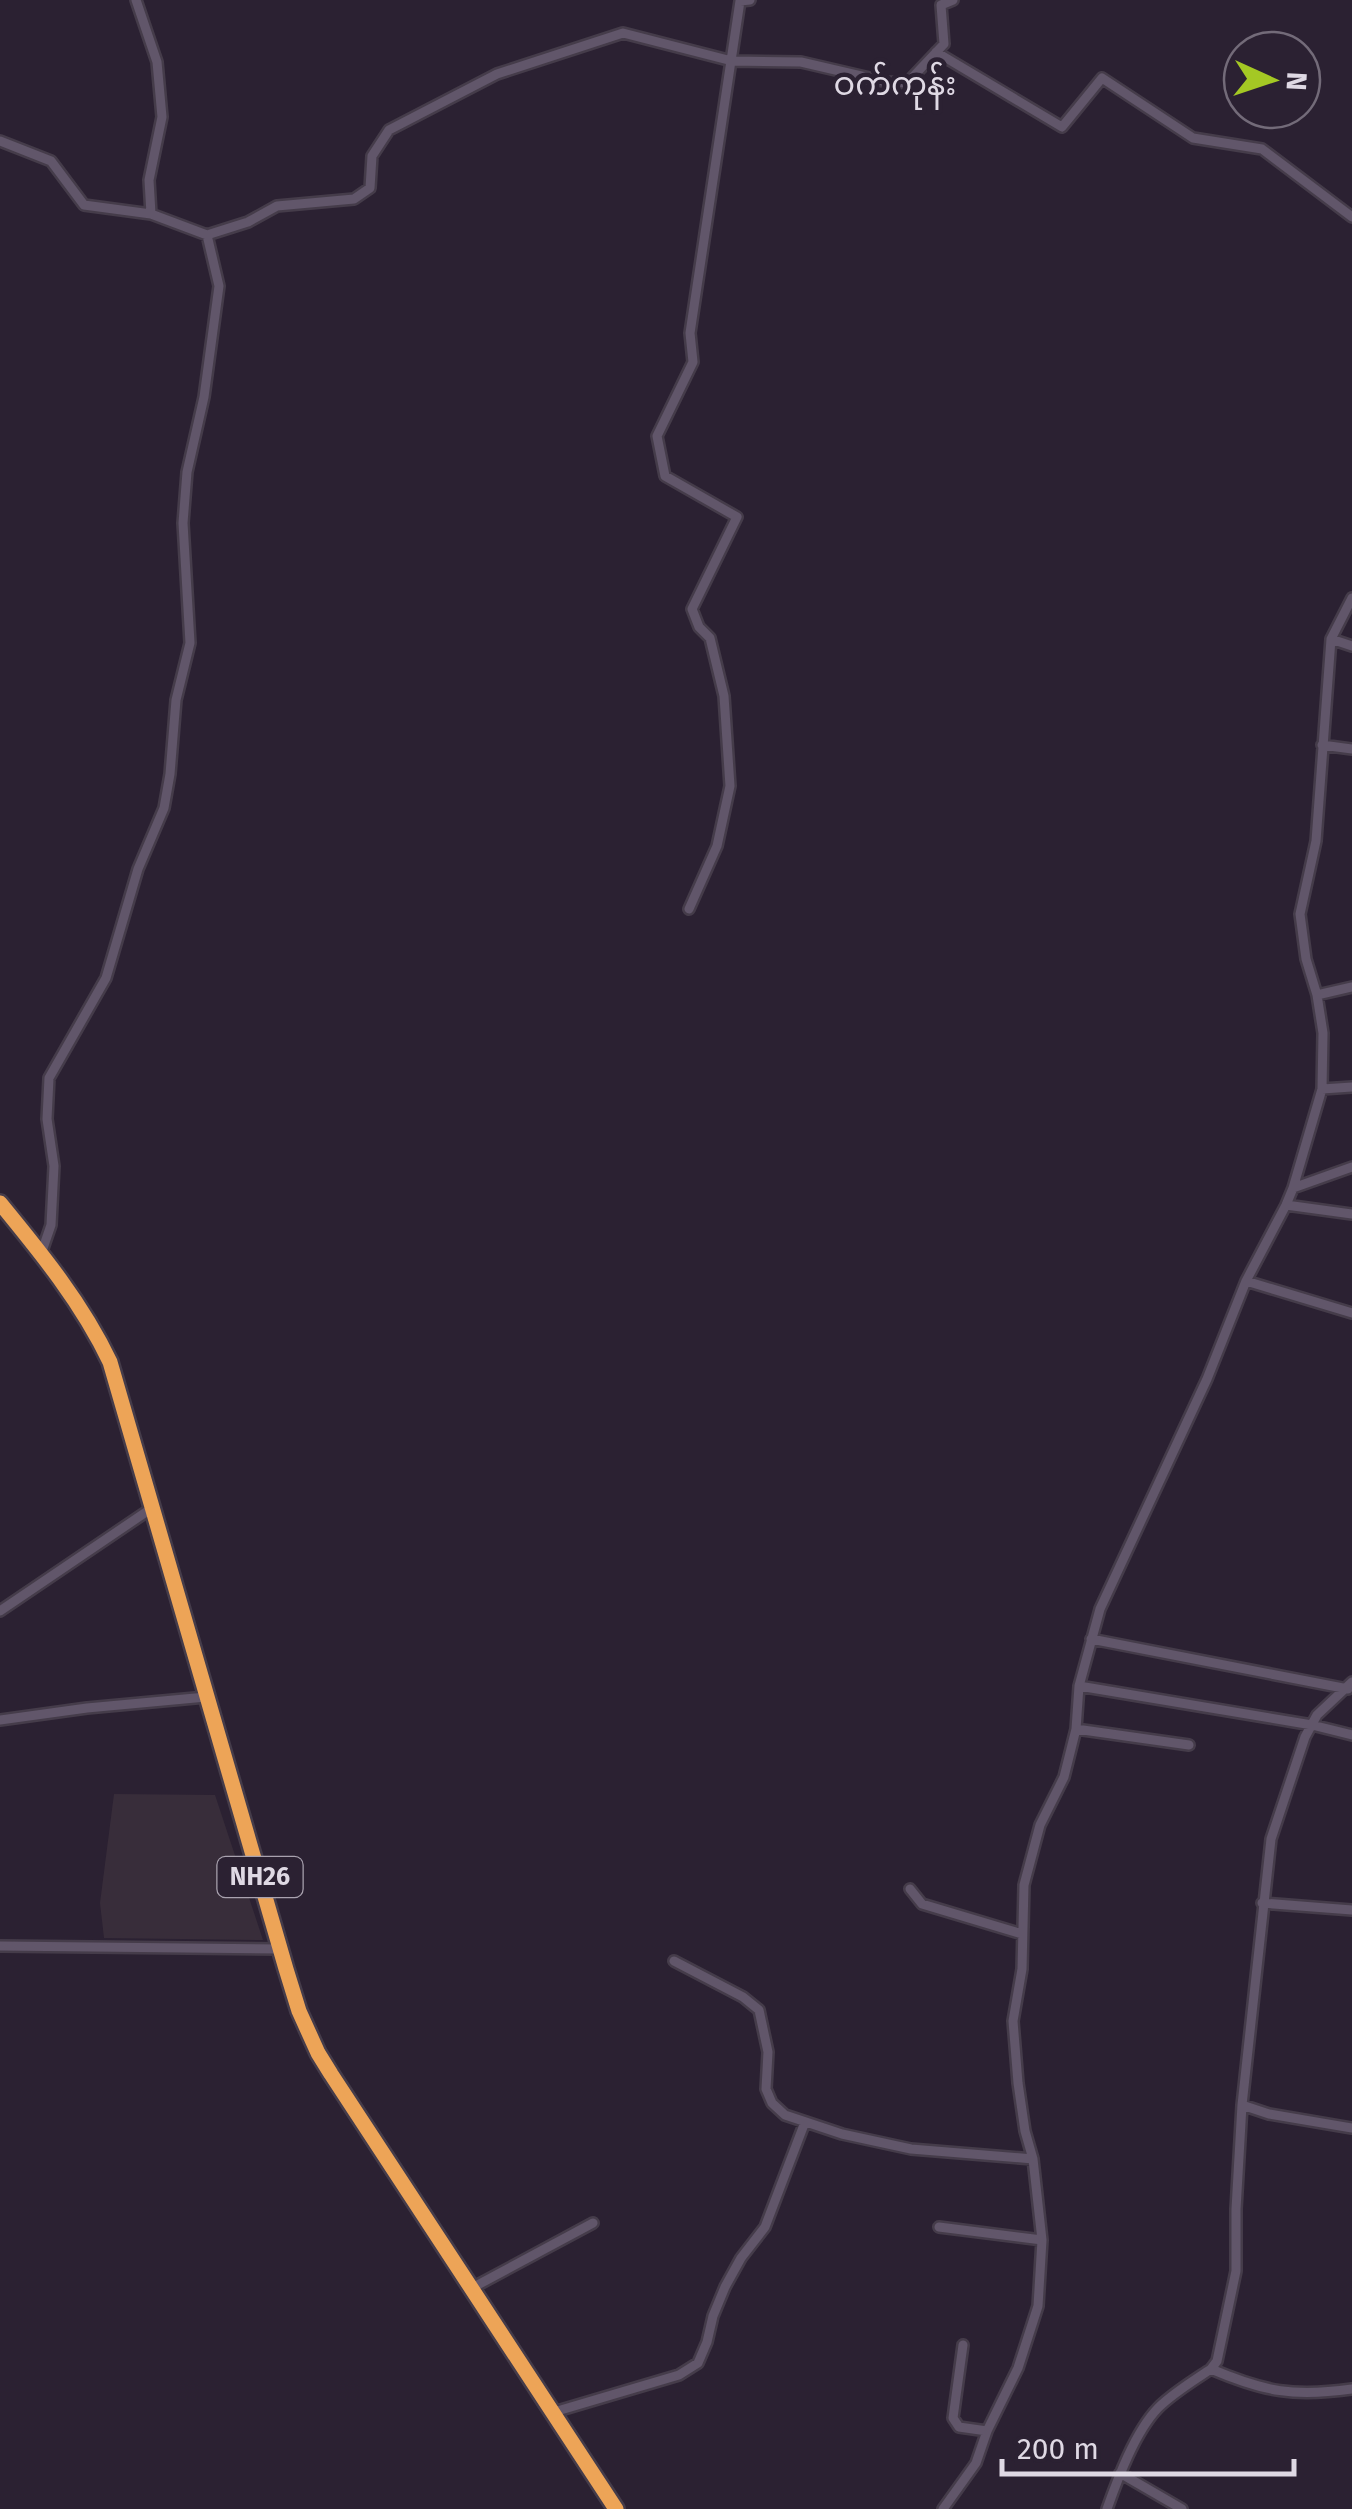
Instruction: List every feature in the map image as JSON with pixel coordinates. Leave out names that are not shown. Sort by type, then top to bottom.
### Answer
[{"type":"highway","name":"NH26","points":[[0,1203],[84,1312],[110,1362],[280,1949],[299,2012],[318,2053],[616,2509]]},
{"type":"street","points":[[136,0],[157,62],[162,118],[150,180],[151,214]]},
{"type":"street","points":[[690,909],[718,846],[730,786],[724,696],[710,638],[699,627],[692,609],[736,518],[666,476],[657,436],[693,362],[690,333],[740,2],[750,0]]},
{"type":"street","points":[[0,141],[51,162],[84,205],[151,214],[208,235],[248,222],[277,206],[354,199],[370,188],[372,156],[389,130],[497,74],[596,40],[623,33],[732,61],[801,62],[907,83],[944,44],[941,5],[954,0]]},
{"type":"street","points":[[936,52],[1062,127],[1102,78],[1193,138],[1262,150],[1352,216]]},
{"type":"street","points":[[41,1254],[51,1226],[54,1166],[46,1119],[49,1078],[106,978],[138,869],[164,808],[167,791],[176,700],[190,644],[183,523],[187,472],[204,396],[219,286],[208,235]]},
{"type":"street","points":[[943,2509],[976,2463],[1018,2368],[1038,2306],[1042,2240],[1013,2022],[1022,1969],[1024,1884],[1040,1825],[1064,1776],[1076,1730],[1079,1686],[1100,1609],[1207,1378],[1246,1280],[1294,1188],[1322,1089],[1324,1034],[1300,914],[1316,841],[1331,639],[1352,598]]},
{"type":"street","points":[[1331,639],[1352,646]]},
{"type":"street","points":[[1322,745],[1352,750]]},
{"type":"street","points":[[1317,995],[1352,986]]},
{"type":"street","points":[[1322,1089],[1352,1087]]},
{"type":"street","points":[[1294,1188],[1352,1166]]},
{"type":"street","points":[[1286,1205],[1352,1214]]},
{"type":"street","points":[[1246,1280],[1352,1313]]},
{"type":"street","points":[[0,1611],[152,1508]]},
{"type":"street","points":[[1091,1639],[1350,1687]]},
{"type":"street","points":[[1079,1686],[1352,1735]]},
{"type":"street","points":[[1108,2509],[1120,2474],[1157,2409],[1217,2362],[1236,2272],[1242,2105],[1271,1839],[1305,1738],[1318,1715],[1350,1687]]},
{"type":"street","points":[[0,1720],[206,1697]]},
{"type":"street","points":[[1076,1730],[1188,1746]]},
{"type":"street","points":[[910,1889],[922,1904],[1022,1934]]},
{"type":"street","points":[[1262,1903],[1352,1910]]},
{"type":"street","points":[[0,1946],[280,1949]]},
{"type":"street","points":[[674,1961],[743,1997],[758,2010],[768,2052],[766,2088],[772,2104],[785,2115],[842,2134],[911,2149],[1032,2159]]},
{"type":"street","points":[[1242,2105],[1269,2114],[1352,2128]]},
{"type":"street","points":[[554,2412],[679,2375],[698,2362],[726,2287],[765,2227],[806,2122]]},
{"type":"street","points":[[472,2288],[593,2223]]},
{"type":"street","points":[[939,2227],[1042,2240]]},
{"type":"street","points":[[963,2345],[952,2418],[958,2426],[987,2431]]},
{"type":"street","points":[[1210,2369],[1290,2393],[1352,2389]]},
{"type":"street","points":[[1120,2474],[1182,2509]]},
{"type":"shaded area","points":[[114,1794],[215,1795],[263,1940],[104,1938],[100,1903]]},
{"type":"district","name":"ဝက်ကုန်း","points":[[895,84]]}]
